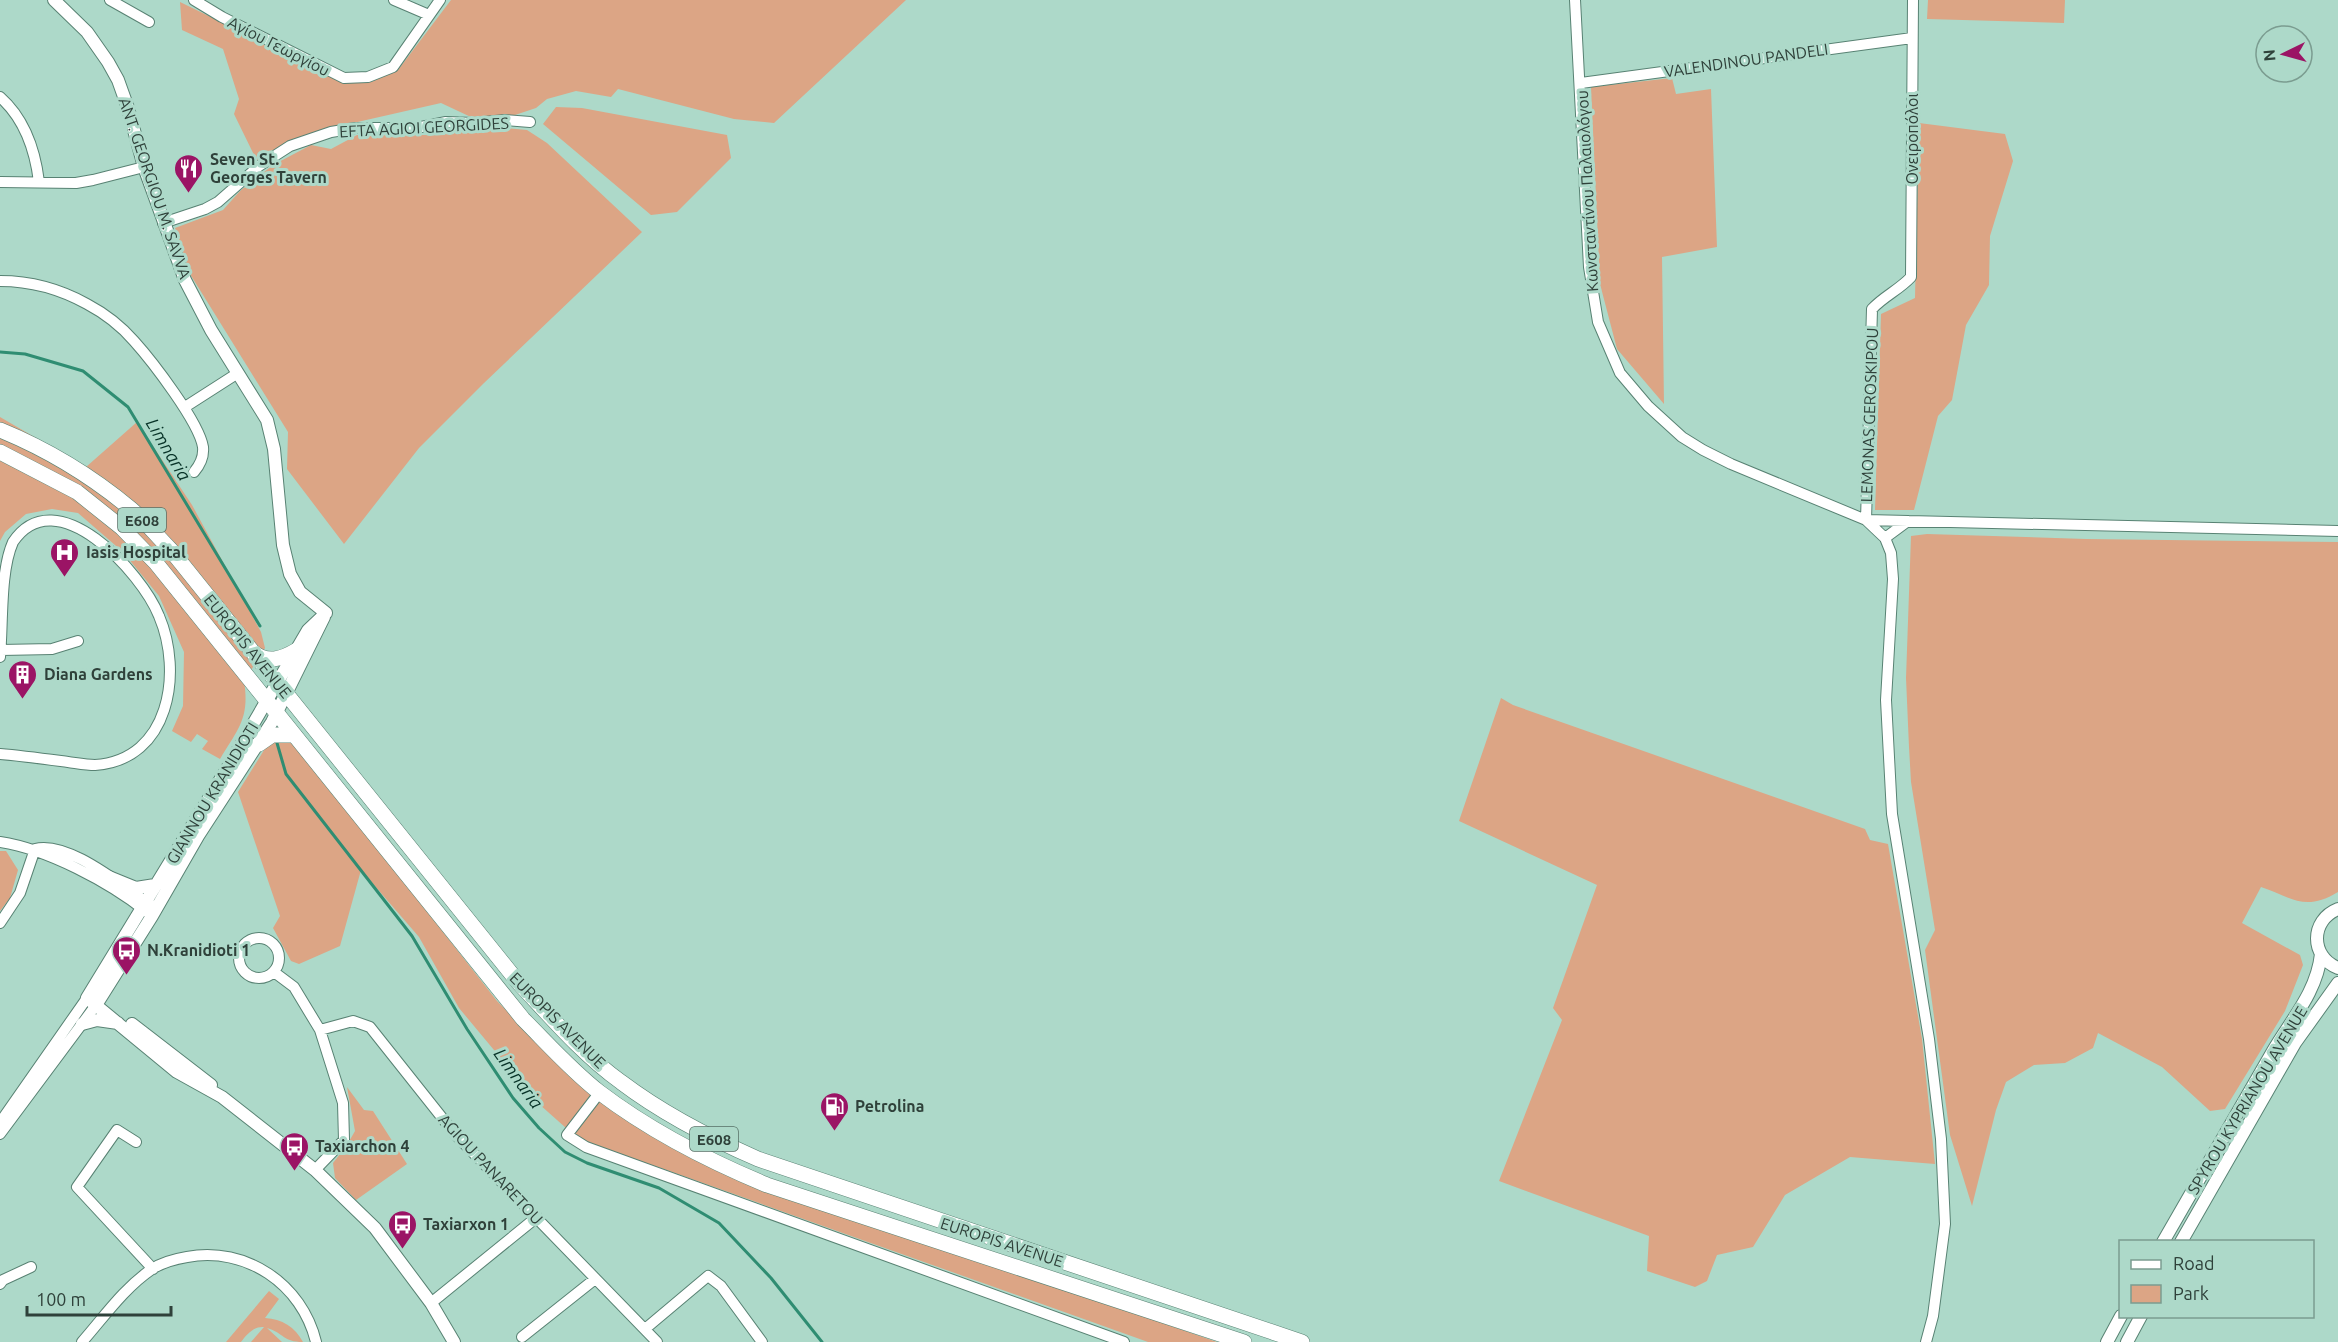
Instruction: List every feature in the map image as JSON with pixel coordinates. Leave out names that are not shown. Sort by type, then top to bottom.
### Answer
[{"type":"highway","name":"EUROPIS AVENUE","points":[[0,430],[46,449],[91,478],[133,510],[170,549],[518,982],[569,1036],[620,1082],[720,1142],[801,1175],[1302,1342]]},
{"type":"highway","name":"EUROPIS AVENUE","points":[[0,452],[77,492],[122,528],[156,563],[523,1019],[568,1065],[600,1092],[651,1125],[706,1156],[767,1185],[1244,1342]]},
{"type":"highway","points":[[250,650],[260,658],[267,659],[284,657],[297,650]]},
{"type":"highway","points":[[259,744],[272,735],[294,735]]},
{"type":"main road","name":"ANT. GEORGIOU M. SAVVA","points":[[54,0],[87,32],[108,62],[128,108],[144,166],[196,302],[267,420],[271,431],[283,545],[291,574],[300,592],[326,613]]},
{"type":"main road","points":[[282,689],[297,650],[311,626],[326,613]]},
{"type":"main road","points":[[282,689],[326,613]]},
{"type":"main road","name":"GIANNOU KRANIDIOTI","points":[[149,908],[155,885],[267,700],[282,689]]},
{"type":"main road","name":"GIANNOU KRANIDIOTI","points":[[94,998],[149,908],[259,744],[278,712],[282,689]]},
{"type":"main road","points":[[109,877],[136,888],[155,885]]},
{"type":"main road","name":"SPYROU KYPRIANOU AVENUE","points":[[2164,1240],[2313,986],[2319,971],[2320,954],[2316,939],[2318,929],[2325,917],[2338,909]]},
{"type":"main road","points":[[2320,954],[2326,961],[2338,968]]},
{"type":"main road","name":"SPYROU KYPRIANOU AVENUE","points":[[2182,1240],[2295,1043],[2338,983]]},
{"type":"main road","points":[[94,998],[120,1024],[177,1072],[222,1097]]},
{"type":"main road","points":[[94,998],[203,1078],[222,1097],[315,1170],[375,1228],[431,1303],[454,1342]]},
{"type":"main road","points":[[82,1024],[98,1020],[120,1024]]},
{"type":"main road","points":[[2107,1342],[2120,1318]]},
{"type":"main road","points":[[2127,1342],[2141,1318]]},
{"type":"street","points":[[110,0],[149,22]]},
{"type":"street","name":"Αγίου Γεωργίου","points":[[194,0],[222,17],[344,78],[368,77],[393,67],[440,0]]},
{"type":"street","points":[[394,0],[429,15]]},
{"type":"street","name":"Κωνσταντίνου Παλαιολόγου","points":[[1575,0],[1592,295],[1598,322],[1620,373],[1665,422],[1703,450],[1866,520]]},
{"type":"street","name":"Ονειροπόλοι","points":[[1911,277],[1913,0]]},
{"type":"street","name":"VALENDINOU PANDELI","points":[[1581,82],[1912,38]]},
{"type":"street","points":[[0,97],[7,103],[26,131],[36,156],[39,182]]},
{"type":"street","name":"EFTA AGIOI GEORGIDES","points":[[164,223],[205,209],[228,194],[259,166],[290,146],[331,132],[355,128],[416,128],[446,122],[474,123],[505,120],[530,122]]},
{"type":"street","points":[[0,182],[85,182],[144,166]]},
{"type":"street","name":"LEMONAS GEROSKIPOU","points":[[1866,520],[1872,309],[1882,298],[1911,277]]},
{"type":"street","points":[[0,281],[16,281],[57,289],[88,304],[134,341],[185,407],[203,447],[200,465],[194,472]]},
{"type":"street","points":[[185,407],[238,373]]},
{"type":"street","points":[[1866,520],[2338,531]]},
{"type":"street","points":[[1866,520],[1885,538],[1893,562],[1886,700],[1892,814],[1929,1039],[1941,1139],[1945,1224],[1933,1316],[1926,1342]]},
{"type":"street","points":[[0,657],[2,568],[7,552],[14,540],[27,528],[46,521],[57,521],[82,529],[127,568],[148,593],[165,634],[169,679],[168,697],[159,726],[133,753],[94,765],[0,754]]},
{"type":"street","points":[[1885,538],[1908,521]]},
{"type":"street","points":[[1,650],[52,649],[78,641]]},
{"type":"street","points":[[0,842],[35,849],[56,848],[109,877],[149,908]]},
{"type":"street","points":[[35,849],[149,908]]},
{"type":"street","points":[[0,923],[20,893],[35,849]]},
{"type":"street","points":[[274,972],[294,987],[320,1030],[343,1103],[344,1140],[315,1170]]},
{"type":"street","name":"GIANNOU KRANIDIOTI","points":[[2,1121],[82,1024],[94,998]]},
{"type":"street","name":"GIANNOU KRANIDIOTI","points":[[0,1134],[2,1121],[94,998]]},
{"type":"street","name":"AGIOU PANARETOU","points":[[320,1030],[353,1021],[362,1022],[369,1027],[455,1134],[657,1342]]},
{"type":"street","points":[[600,1092],[567,1135],[586,1147],[1124,1342]]},
{"type":"street","points":[[136,1142],[117,1130],[77,1187],[153,1269]]},
{"type":"street","points":[[431,1303],[537,1217]]},
{"type":"street","points":[[82,1342],[122,1295],[153,1269],[178,1259],[197,1255],[224,1256],[251,1263],[277,1278],[305,1312],[316,1342]]},
{"type":"street","points":[[0,1284],[3,1280],[30,1268]]},
{"type":"street","points":[[645,1329],[708,1276],[720,1286],[762,1342]]},
{"type":"street","points":[[522,1337],[595,1279]]},
{"type":"green space","points":[[451,0],[906,0],[774,123],[734,119],[618,89],[611,97],[576,91],[547,99],[536,108],[515,115],[473,118],[441,103],[331,128],[257,161],[234,114],[239,99],[223,49],[182,30],[180,2],[342,81],[371,82],[398,70]]},
{"type":"green space","points":[[1928,0],[2065,0],[2064,23],[1927,19]]},
{"type":"green space","points":[[1672,78],[1676,94],[1711,89],[1717,247],[1662,257],[1664,404],[1617,349],[1600,284],[1591,87]]},
{"type":"green space","points":[[556,107],[582,108],[727,135],[731,158],[677,212],[651,215],[543,124]]},
{"type":"green space","points":[[1919,123],[2005,134],[2013,161],[1990,236],[1989,285],[1966,325],[1952,400],[1938,416],[1914,510],[1875,510],[1881,314],[1915,298]]},
{"type":"green space","points":[[492,127],[527,130],[547,143],[642,232],[419,448],[344,544],[287,469],[288,432],[190,274],[175,228],[223,210],[240,191],[273,165],[311,145],[331,149],[357,135],[428,135]]},
{"type":"green space","points":[[0,417],[86,467],[137,422],[192,505],[261,632],[265,648],[244,681],[244,714],[237,731],[220,759],[202,749],[208,741],[197,734],[191,742],[172,731],[183,706],[184,652],[159,596],[123,552],[78,513],[52,509],[26,514],[5,532],[0,541]]},
{"type":"green space","points":[[1927,534],[2086,539],[2338,542],[2338,892],[2327,898],[2308,902],[2291,899],[2261,887],[2242,923],[2300,955],[2303,965],[2285,1011],[2225,1109],[2210,1111],[2162,1067],[2098,1033],[2093,1048],[2065,1063],[2034,1065],[2006,1082],[1996,1110],[1972,1206],[1950,1135],[1925,950],[1935,930],[1911,782],[1906,678],[1911,536]]},
{"type":"green space","points":[[1501,698],[1513,705],[1865,829],[1870,840],[1888,844],[1922,1039],[1935,1164],[1850,1157],[1785,1195],[1753,1247],[1717,1255],[1707,1281],[1695,1287],[1647,1271],[1649,1236],[1499,1181],[1562,1020],[1553,1008],[1597,885],[1459,821]]},
{"type":"green space","points":[[271,739],[288,739],[335,794],[497,1001],[574,1078],[733,1173],[1217,1342],[1148,1342],[658,1167],[584,1144],[539,1104],[459,1008],[419,937],[361,870],[340,946],[299,964],[291,961],[273,928],[280,916],[238,792]]},
{"type":"green space","points":[[0,851],[6,851],[18,870],[10,898],[0,911]]},
{"type":"green space","points":[[347,1087],[364,1110],[373,1111],[407,1164],[356,1200],[335,1178],[333,1163],[355,1131]]},
{"type":"green space","points":[[269,1291],[279,1299],[265,1318],[287,1325],[303,1342],[291,1341],[267,1328],[282,1342],[251,1342],[264,1327],[260,1327],[248,1333],[241,1342],[226,1342]]},
{"type":"waterway","name":"Limnaria","points":[[0,352],[25,354],[83,371],[128,407],[260,626]]},
{"type":"waterway","name":"Limnaria","points":[[277,743],[286,774],[412,936],[467,1029],[513,1098],[539,1128],[565,1152],[587,1163],[659,1188],[719,1223],[771,1278],[822,1342]]},
{"type":"place","name":"Seven St. Georges Tavern","points":[[189,194]]},
{"type":"place","name":"Iasis Hospital","points":[[65,578]]},
{"type":"place","name":"Diana Gardens","points":[[23,700]]},
{"type":"place","name":"N.Kranidioti 1","points":[[126,976]]},
{"type":"place","name":"Petrolina","points":[[834,1132]]},
{"type":"place","name":"Taxiarchon 4","points":[[294,1172]]},
{"type":"place","name":"Taxiarxon 1","points":[[402,1250]]}]
